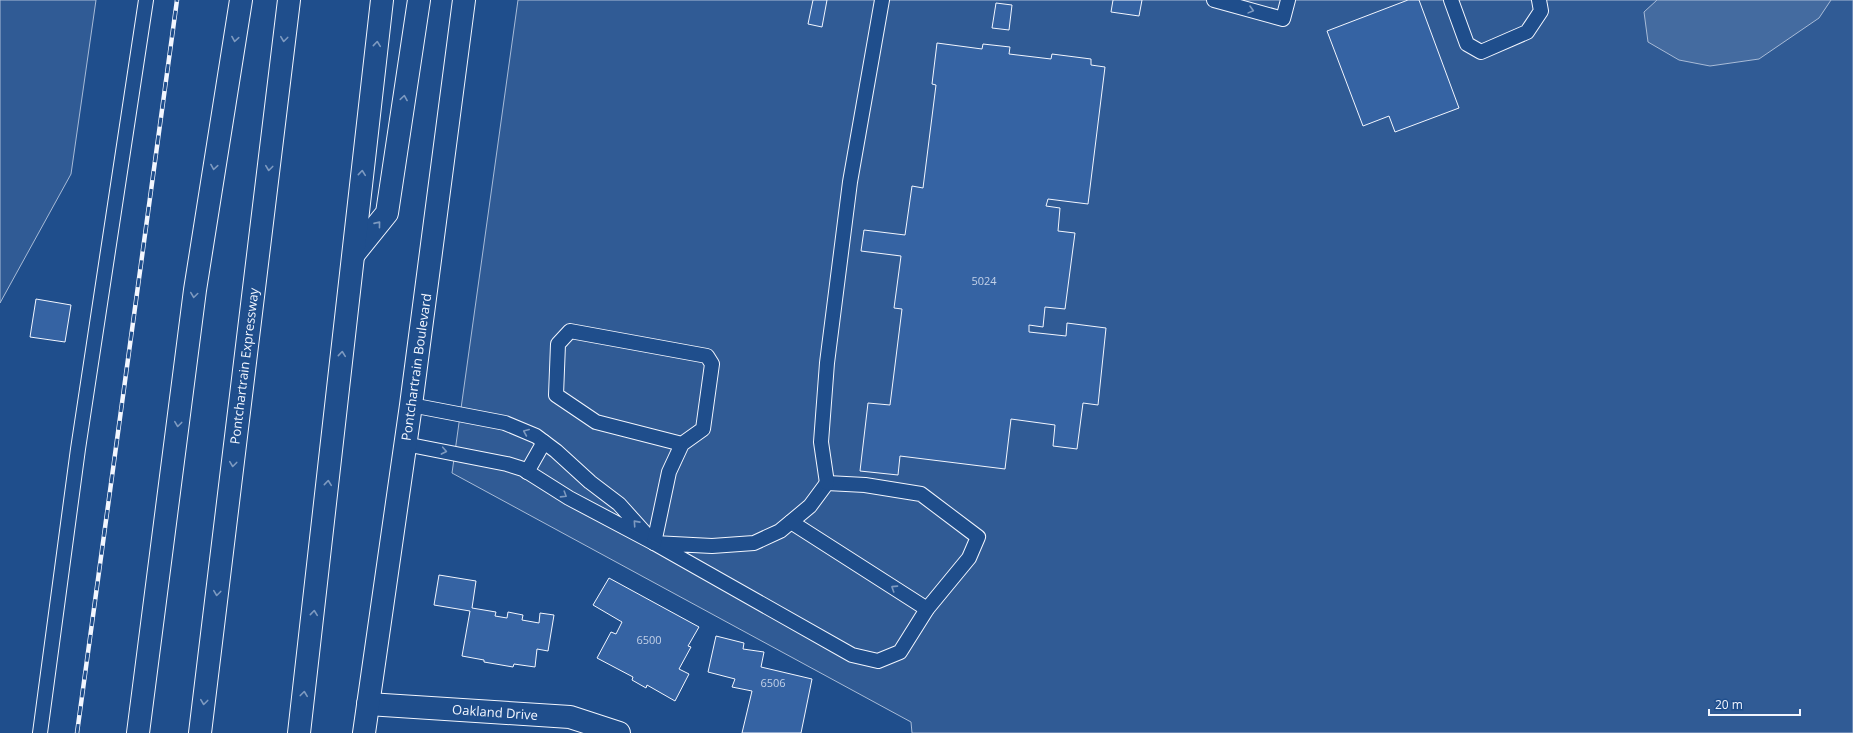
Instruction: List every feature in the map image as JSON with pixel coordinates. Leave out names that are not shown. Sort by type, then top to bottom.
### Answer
[{"type":"main road","points":[[138,733],[195,290],[241,0]]},
{"type":"main road","name":"Pontchartrain Expressway","points":[[200,733],[289,0]]},
{"type":"main road","points":[[299,733],[310,651],[382,0]]},
{"type":"main road","points":[[354,254],[387,213],[419,0]]},
{"type":"main road","name":"Pontchartrain Boulevard","points":[[364,733],[411,406],[464,0]]},
{"type":"main road","name":"Oakland Drive","points":[[368,704],[570,717],[619,733]]},
{"type":"lane","points":[[40,733],[78,449],[146,0]]},
{"type":"lane","points":[[411,406],[505,423],[536,436],[619,504],[654,543],[712,546],[754,543],[780,531],[810,506],[827,483],[821,442],[827,363],[850,182],[882,0]]},
{"type":"lane","points":[[1214,0],[1283,19],[1288,0]]},
{"type":"lane","points":[[1452,0],[1467,44],[1480,52],[1527,32],[1541,11],[1539,0]]},
{"type":"lane","points":[[654,543],[669,472],[682,444],[703,429],[712,364],[707,356],[570,331],[558,344],[556,395],[596,422],[682,444]]},
{"type":"lane","points":[[527,472],[544,442]]},
{"type":"lane","points":[[405,444],[507,464],[527,472],[569,498],[654,543],[852,655],[878,661],[900,652],[927,609],[970,558],[978,537],[921,494],[865,485],[827,483]]},
{"type":"lane","points":[[791,522],[927,609]]},
{"type":"shaded area","points":[[0,0],[96,0],[71,174],[0,303]]},
{"type":"shaded area","points":[[518,0],[1853,0],[1853,733],[912,733],[911,722],[452,473]]},
{"type":"shaded area","points":[[1657,0],[1831,0],[1819,18],[1759,59],[1710,66],[1679,60],[1648,42],[1644,12]]},
{"type":"building","points":[[813,0],[827,0],[822,27],[808,24]]},
{"type":"building","points":[[1113,0],[1142,0],[1139,16],[1111,12]]},
{"type":"building","points":[[1408,0],[1419,0],[1459,108],[1395,132],[1389,116],[1363,126],[1327,31]]},
{"type":"building","points":[[996,3],[1012,5],[1009,30],[992,28]]},
{"type":"building","points":[[937,43],[982,49],[983,44],[1010,47],[1009,54],[1051,59],[1052,54],[1091,59],[1091,65],[1105,67],[1088,204],[1048,199],[1046,206],[1060,208],[1058,231],[1075,233],[1065,309],[1045,307],[1043,327],[1029,325],[1029,332],[1066,336],[1067,323],[1106,328],[1098,405],[1083,403],[1077,449],[1053,446],[1055,425],[1011,419],[1005,469],[900,456],[898,475],[860,471],[868,403],[890,405],[902,309],[894,308],[901,256],[861,251],[864,230],[905,235],[912,186],[923,188],[936,85],[932,84]]},
{"type":"building","points":[[36,299],[71,305],[65,342],[30,337]]},
{"type":"building","points":[[439,575],[476,581],[472,608],[496,612],[495,616],[507,618],[508,612],[523,615],[522,620],[539,623],[540,613],[554,615],[548,651],[537,649],[535,667],[514,664],[513,667],[484,662],[484,660],[462,656],[470,611],[434,605]]},
{"type":"building","points":[[609,578],[699,627],[688,646],[691,647],[679,669],[689,674],[675,701],[647,685],[646,688],[632,680],[633,677],[597,658],[611,632],[616,634],[622,622],[593,605]]},
{"type":"building","points":[[716,636],[744,643],[743,649],[764,652],[761,667],[812,679],[801,733],[742,733],[752,691],[732,687],[735,679],[708,672]]},
{"type":"railway","points":[[77,733],[177,0]]}]
